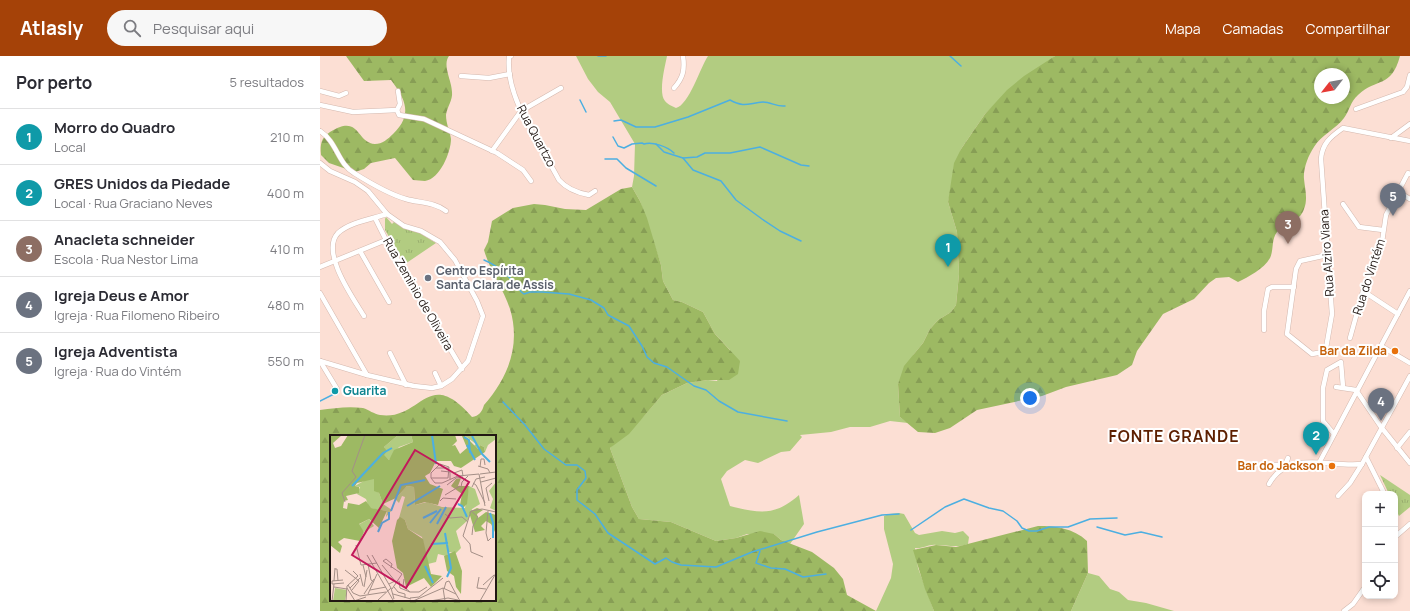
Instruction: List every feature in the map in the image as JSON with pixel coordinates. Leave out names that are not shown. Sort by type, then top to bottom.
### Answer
[{"type":"street","name":"Rua Quartzo","points":[[511,56],[509,57],[508,65],[521,111],[564,185],[580,194],[589,195],[595,190]]},
{"type":"street","points":[[674,88],[684,71],[683,56]]},
{"type":"street","points":[[461,76],[489,78],[510,74]]},
{"type":"street","points":[[1356,109],[1403,92],[1407,87],[1410,75]]},
{"type":"street","points":[[492,151],[521,111],[561,88]]},
{"type":"street","points":[[320,91],[339,96],[346,93]]},
{"type":"street","points":[[397,110],[400,104],[398,91]]},
{"type":"street","points":[[320,105],[353,112],[397,110]]},
{"type":"street","points":[[397,110],[399,115],[424,119],[492,151],[515,164],[523,170],[532,181]]},
{"type":"street","points":[[1391,138],[1410,124]]},
{"type":"street","name":"Rua Alziro Viana","points":[[1294,287],[1287,334],[1312,354],[1323,352],[1326,348],[1331,325],[1321,159],[1322,149],[1326,142],[1343,128],[1391,138]]},
{"type":"street","points":[[320,131],[334,144],[345,165],[353,173],[396,196],[432,203],[446,211]]},
{"type":"street","points":[[1391,138],[1410,141]]},
{"type":"street","points":[[320,163],[330,171],[355,182],[368,191],[387,214],[404,226],[421,231],[440,242],[455,260],[477,301],[483,316],[468,361],[452,379],[440,386],[432,388],[406,385],[320,361]]},
{"type":"street","name":"Rua do Vintém","points":[[1350,338],[1363,291],[1378,256],[1382,242],[1386,215],[1409,173]]},
{"type":"street","points":[[1398,192],[1410,199]]},
{"type":"street","points":[[1343,204],[1359,227],[1383,230]]},
{"type":"street","points":[[364,316],[332,262],[332,246],[338,233],[363,221],[387,214]]},
{"type":"street","name":"Rua Zeminio de Oliveira","points":[[375,218],[386,240],[462,369]]},
{"type":"street","points":[[320,267],[386,240]]},
{"type":"street","points":[[360,251],[389,302]]},
{"type":"street","points":[[1264,330],[1264,311],[1268,289],[1294,287],[1296,269],[1300,261],[1327,255]]},
{"type":"street","points":[[1363,291],[1398,314]]},
{"type":"street","points":[[1319,463],[1356,390],[1410,291]]},
{"type":"street","points":[[320,293],[367,375]]},
{"type":"street","points":[[1381,346],[1410,363]]},
{"type":"street","points":[[390,353],[406,385]]},
{"type":"street","points":[[320,361],[337,389]]},
{"type":"street","points":[[1334,434],[1326,426],[1322,416],[1325,378],[1328,370],[1341,362],[1343,387]]},
{"type":"street","points":[[434,373],[440,386]]},
{"type":"street","points":[[1338,496],[1350,483],[1362,464],[1410,376]]},
{"type":"street","points":[[1336,387],[1356,390],[1381,427],[1410,463]]},
{"type":"street","points":[[1398,448],[1410,432]]},
{"type":"street","points":[[1366,457],[1383,491]]},
{"type":"street","points":[[1268,484],[1274,474],[1286,465],[1288,458]]},
{"type":"street","points":[[1267,465],[1286,465],[1307,462],[1350,466],[1362,464]]},
{"type":"street","points":[[1398,534],[1410,524]]},
{"type":"street","points":[[1344,611],[1353,604],[1362,592]]},
{"type":"green space","points":[[346,56],[449,56],[447,60],[447,68],[452,88],[452,95],[446,115],[451,139],[449,151],[444,164],[430,179],[425,181],[413,180],[395,158],[371,163],[364,169],[355,172],[329,163],[321,155],[321,144],[323,139],[327,134],[340,127],[352,127],[357,130],[364,139],[378,144],[385,141],[393,134],[399,127],[405,114],[403,101],[391,80],[364,81]]},
{"type":"green space","points":[[576,56],[667,56],[662,92],[666,102],[676,108],[681,105],[690,93],[708,56],[1055,56],[995,104],[985,114],[961,149],[948,202],[957,232],[959,274],[956,305],[951,312],[938,320],[930,329],[923,343],[914,354],[898,384],[900,417],[908,423],[890,421],[870,427],[850,427],[831,432],[800,435],[802,437],[790,451],[781,452],[758,463],[745,460],[727,471],[721,479],[730,506],[758,511],[774,510],[782,507],[799,495],[804,524],[790,544],[781,540],[774,534],[747,534],[736,538],[716,541],[671,522],[639,519],[632,507],[610,448],[644,416],[662,395],[687,383],[708,380],[717,381],[730,350],[715,334],[703,312],[682,302],[673,300],[663,281],[661,265],[640,201],[632,187],[634,176],[635,144],[610,102],[598,92],[588,79]]},
{"type":"green space","points":[[1055,56],[1400,56],[1396,66],[1388,78],[1371,86],[1358,95],[1353,100],[1341,122],[1314,147],[1308,158],[1304,171],[1306,198],[1304,209],[1296,220],[1277,232],[1274,238],[1270,258],[1260,269],[1238,282],[1229,277],[1216,278],[1209,283],[1194,299],[1163,314],[1137,351],[1132,365],[1117,375],[1066,387],[1042,396],[977,410],[950,428],[935,433],[918,432],[900,417],[898,384],[904,366],[923,343],[930,329],[938,320],[951,312],[956,305],[959,274],[957,232],[948,202],[954,163],[961,149],[985,114],[1007,90],[1024,76]]},
{"type":"green space","points":[[632,187],[647,218],[661,265],[663,281],[673,300],[682,302],[703,312],[715,334],[740,361],[738,374],[729,380],[708,380],[687,383],[662,395],[629,434],[610,448],[632,507],[639,519],[671,522],[716,541],[736,538],[760,531],[774,534],[781,540],[812,552],[834,568],[843,579],[847,595],[876,611],[320,611],[320,410],[358,407],[380,415],[394,415],[406,411],[434,395],[445,396],[457,402],[472,417],[478,415],[500,384],[506,372],[513,348],[514,335],[510,309],[484,250],[488,242],[492,221],[513,208],[534,204],[565,209],[586,210],[621,189]]},
{"type":"green space","points":[[386,217],[392,224],[394,222],[418,232],[436,243],[405,264],[385,230]]},
{"type":"green space","points":[[1380,475],[1410,495],[1410,507],[1399,516],[1398,491],[1388,491]]},
{"type":"green space","points":[[899,513],[904,514],[915,533],[919,535],[942,531],[955,533],[963,531],[969,537],[968,544],[964,545],[933,545],[915,548],[918,568],[934,611],[876,611],[891,578],[893,564],[884,529],[884,516]]},
{"type":"green space","points":[[1038,526],[1064,529],[1076,533],[1087,541],[1088,573],[1071,611],[934,611],[925,589],[913,550],[936,545],[956,547]]},
{"type":"green space","points":[[1088,573],[1099,576],[1110,589],[1119,592],[1128,600],[1146,603],[1174,611],[1071,611]]},
{"type":"waterway","points":[[598,56],[606,56]]},
{"type":"waterway","points":[[950,56],[961,66]]},
{"type":"waterway","points":[[580,100],[586,112]]},
{"type":"waterway","points":[[614,121],[621,120],[636,127],[655,127],[688,117],[730,100],[739,104],[763,102],[785,106]]},
{"type":"waterway","points":[[613,137],[618,146],[624,148],[632,144],[651,143],[664,147],[674,153]]},
{"type":"waterway","points":[[656,144],[664,152],[683,158],[697,157],[705,153],[730,153],[760,147],[801,165],[809,166]]},
{"type":"waterway","points":[[683,158],[693,170],[721,181],[736,200],[762,219],[780,231],[801,241]]},
{"type":"waterway","points":[[605,159],[617,159],[626,168],[656,186]]},
{"type":"waterway","points":[[484,260],[495,265],[504,272],[524,294],[530,292],[569,294],[591,300],[604,308],[608,315],[629,326],[647,357],[654,363],[667,367],[694,386],[706,390],[719,401],[738,412],[787,421]]},
{"type":"waterway","points":[[320,401],[334,394]]},
{"type":"waterway","points":[[503,402],[525,425],[544,449],[566,465],[577,465],[585,471],[586,478],[577,490],[577,500],[595,514],[608,533],[655,564],[666,558],[681,565],[716,567],[752,552],[817,532],[882,515],[899,514]]},
{"type":"waterway","points":[[911,530],[945,507],[964,499],[989,508],[1003,511],[1017,521],[1022,528],[1029,531],[1037,531],[1049,527],[1068,527],[1090,519],[1117,518]]},
{"type":"waterway","points":[[1097,527],[1125,535],[1141,532],[1162,537]]},
{"type":"waterway","points":[[760,551],[756,563],[771,568],[785,569],[803,577],[826,574]]},
{"type":"place","name":"Igreja Adventista","points":[[1393,216]]},
{"type":"place","name":"Anacleta schneider","points":[[1288,244]]},
{"type":"place","name":"Morro do Quadro","points":[[948,267]]},
{"type":"place","name":"Centro Espírita Santa Clara de Assis","points":[[428,278]]},
{"type":"place","name":"Bar da Zilda","points":[[1395,351]]},
{"type":"place","name":"Guarita","points":[[335,391]]},
{"type":"place","name":"Igreja Deus e Amor","points":[[1381,421]]},
{"type":"place","name":"GRES Unidos da Piedade","points":[[1316,455]]},
{"type":"place","name":"Bar do Jackson","points":[[1332,466]]},
{"type":"district","name":"FONTE GRANDE","points":[[1174,436]]}]
